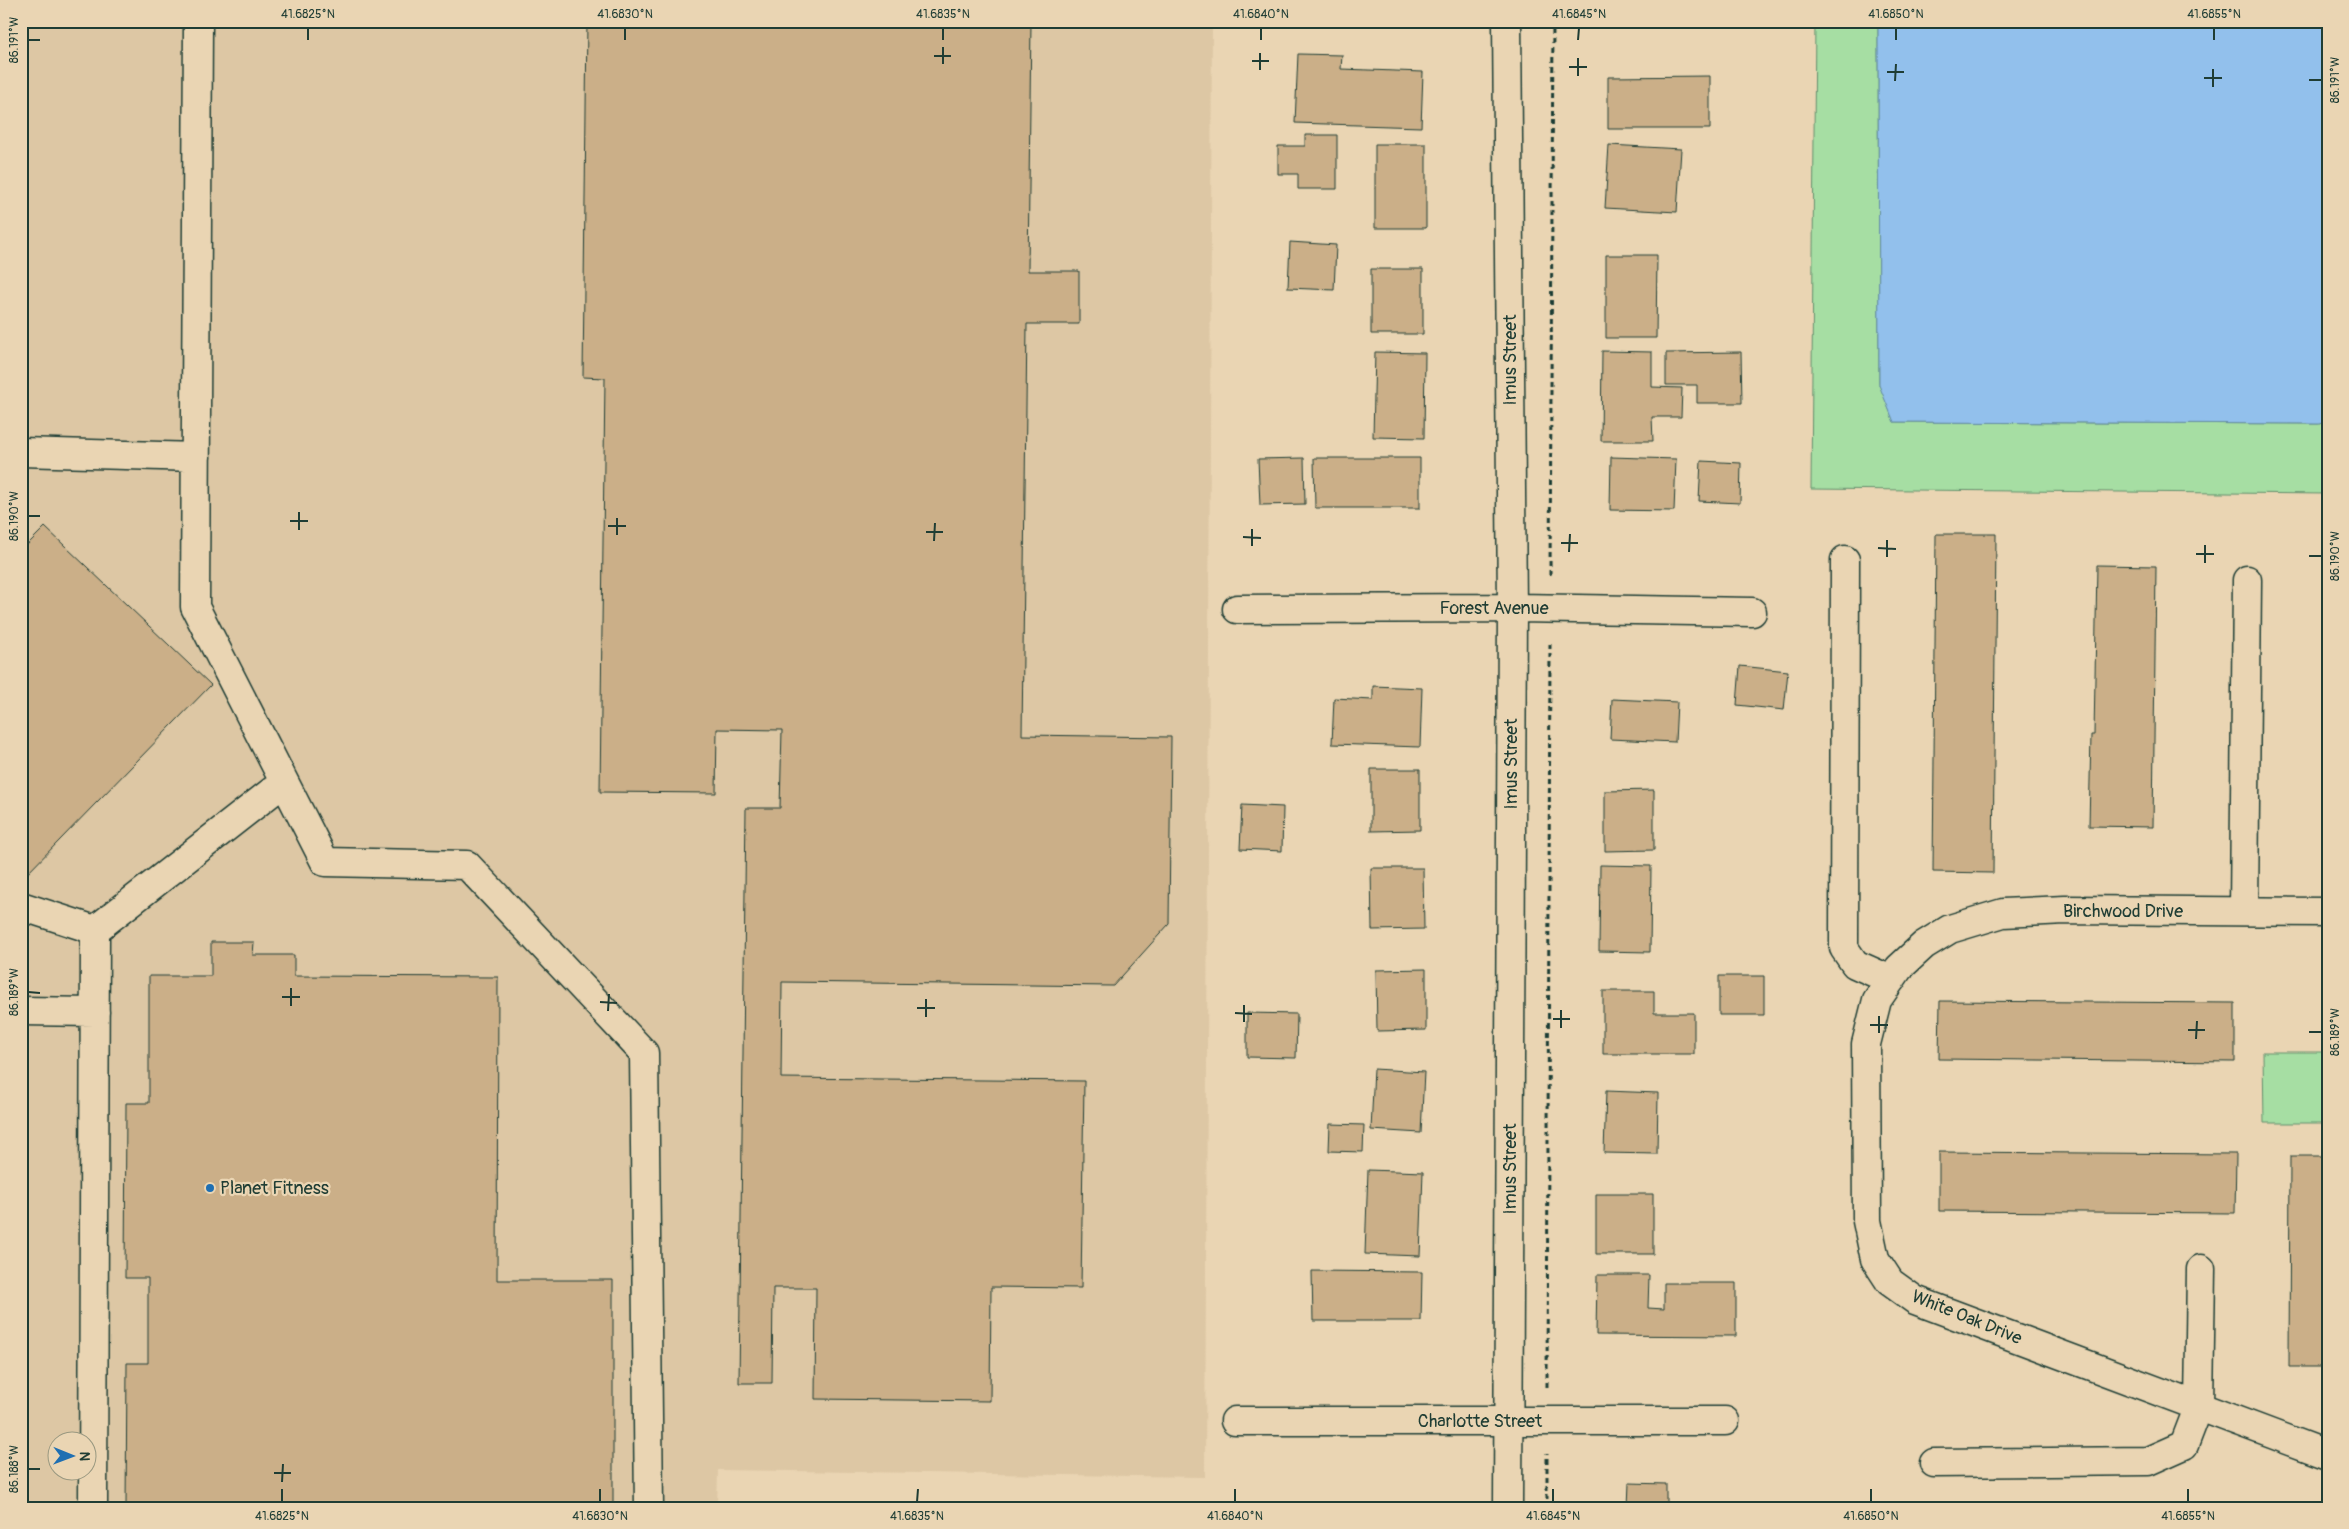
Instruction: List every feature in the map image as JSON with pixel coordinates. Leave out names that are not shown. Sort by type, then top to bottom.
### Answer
[{"type":"street","points":[[198,21],[195,607],[325,862],[467,865],[644,1053],[649,1508]]},
{"type":"street","name":"Imus Street","points":[[1507,21],[1512,608],[1508,1508]]},
{"type":"street","points":[[21,452],[196,457]]},
{"type":"street","points":[[1845,560],[1844,948],[1855,964],[1891,980]]},
{"type":"street","points":[[2244,911],[2247,580]]},
{"type":"street","name":"Forest Avenue","points":[[1237,609],[1550,608],[1752,612]]},
{"type":"street","points":[[95,930],[284,782]]},
{"type":"street","points":[[21,906],[95,930]]},
{"type":"street","name":"Birchwood Drive","points":[[1924,945],[1950,929],[2003,914],[2065,910],[2328,912]]},
{"type":"street","points":[[93,1508],[95,930]]},
{"type":"street","name":"White Oak Drive","points":[[1924,945],[1899,968],[1877,1000],[1866,1044],[1866,1221],[1875,1259],[1890,1282],[1915,1300],[2328,1455]]},
{"type":"street","points":[[21,1011],[95,1012]]},
{"type":"street","points":[[1934,1463],[2148,1461],[2184,1445],[2199,1406],[2201,1269]]},
{"type":"street","name":"Charlotte Street","points":[[1235,1421],[1724,1421]]},
{"type":"path","points":[[1547,1508],[1553,21]]},
{"type":"shaded area","points":[[21,21],[1212,21],[1205,1477],[718,1470],[717,1508],[21,1508]]},
{"type":"green space","points":[[1815,21],[1878,21],[1879,384],[1894,422],[2319,424],[2328,421],[2328,494],[1811,489]]},
{"type":"green space","points":[[2263,1052],[2328,1052],[2328,1123],[2264,1123]]},
{"type":"water","points":[[1878,21],[2328,21],[2328,421],[2319,424],[1894,422],[1879,385]]},
{"type":"building","points":[[587,21],[1031,21],[1028,271],[1079,271],[1079,324],[1027,324],[1022,735],[1171,737],[1169,924],[1113,986],[782,982],[781,1078],[1084,1081],[1081,1288],[991,1287],[990,1401],[815,1399],[816,1288],[773,1288],[772,1383],[739,1383],[746,808],[780,808],[782,730],[717,729],[716,793],[600,792],[605,378],[583,377]]},
{"type":"building","points":[[1298,54],[1342,55],[1341,69],[1423,72],[1421,127],[1295,123]]},
{"type":"building","points":[[1710,76],[1710,129],[1608,129],[1608,77]]},
{"type":"building","points":[[1305,135],[1337,135],[1337,189],[1298,189],[1298,174],[1278,174],[1278,146],[1305,146]]},
{"type":"building","points":[[1375,144],[1426,144],[1426,228],[1375,228]]},
{"type":"building","points":[[1609,145],[1681,149],[1677,212],[1605,208]]},
{"type":"building","points":[[1290,242],[1336,245],[1334,290],[1288,288]]},
{"type":"building","points":[[1606,255],[1657,255],[1656,338],[1606,338]]},
{"type":"building","points":[[1371,269],[1423,269],[1423,334],[1371,334]]},
{"type":"building","points":[[1602,351],[1652,352],[1652,387],[1682,388],[1681,417],[1652,417],[1653,441],[1601,441]]},
{"type":"building","points":[[1375,352],[1425,353],[1424,438],[1373,437]]},
{"type":"building","points":[[1741,352],[1742,403],[1697,403],[1697,385],[1666,385],[1666,353]]},
{"type":"building","points":[[1611,457],[1676,459],[1674,511],[1610,510]]},
{"type":"building","points":[[1304,458],[1305,504],[1260,505],[1258,459]]},
{"type":"building","points":[[1314,458],[1420,458],[1420,508],[1315,508]]},
{"type":"building","points":[[1701,461],[1741,463],[1740,503],[1699,501]]},
{"type":"building","points":[[45,527],[211,685],[22,879],[21,551]]},
{"type":"building","points":[[1936,534],[1996,534],[1993,873],[1933,872]]},
{"type":"building","points":[[2097,565],[2156,566],[2153,827],[2089,826],[2091,735],[2094,735]]},
{"type":"building","points":[[1740,666],[1788,671],[1784,710],[1737,705]]},
{"type":"building","points":[[1373,686],[1422,688],[1420,747],[1332,744],[1334,698],[1373,700]]},
{"type":"building","points":[[1612,699],[1677,702],[1675,742],[1610,739]]},
{"type":"building","points":[[1371,769],[1420,769],[1420,830],[1371,831]]},
{"type":"building","points":[[1654,790],[1654,850],[1605,851],[1605,791]]},
{"type":"building","points":[[1242,805],[1283,807],[1282,851],[1240,849]]},
{"type":"building","points":[[1600,865],[1651,866],[1650,952],[1599,951]]},
{"type":"building","points":[[1371,868],[1423,868],[1424,929],[1372,930]]},
{"type":"building","points":[[211,942],[254,942],[253,955],[294,955],[294,976],[498,977],[497,1280],[613,1280],[613,1508],[126,1508],[127,1363],[148,1363],[148,1278],[125,1278],[126,1103],[149,1103],[149,976],[211,976]]},
{"type":"building","points":[[1426,969],[1426,1030],[1377,1031],[1376,970]]},
{"type":"building","points":[[1719,976],[1764,976],[1764,1015],[1719,1015]]},
{"type":"building","points":[[1603,991],[1654,991],[1654,1013],[1694,1013],[1694,1054],[1603,1054]]},
{"type":"building","points":[[1940,1001],[2235,1003],[2235,1062],[1939,1059]]},
{"type":"building","points":[[1247,1013],[1297,1014],[1296,1058],[1247,1057]]},
{"type":"building","points":[[1374,1069],[1424,1072],[1421,1133],[1371,1130]]},
{"type":"building","points":[[1606,1091],[1658,1093],[1657,1154],[1604,1153]]},
{"type":"building","points":[[1330,1124],[1364,1125],[1363,1152],[1329,1151]]},
{"type":"building","points":[[1939,1152],[2236,1154],[2235,1213],[1939,1211]]},
{"type":"building","points":[[2290,1156],[2328,1156],[2328,1367],[2289,1367]]},
{"type":"building","points":[[1368,1170],[1423,1172],[1420,1256],[1365,1254]]},
{"type":"building","points":[[1596,1194],[1653,1194],[1653,1254],[1596,1254]]},
{"type":"building","points":[[1312,1271],[1422,1272],[1421,1321],[1313,1321]]},
{"type":"building","points":[[1597,1275],[1649,1275],[1648,1308],[1664,1309],[1664,1283],[1736,1283],[1736,1336],[1596,1335]]},
{"type":"building","points":[[1629,1483],[1666,1484],[1666,1508],[1605,1508],[1605,1506],[1628,1507]]},
{"type":"building","points":[[1353,1507],[1400,1508],[1353,1508]]},
{"type":"place","name":"Planet Fitness","points":[[210,1188]]}]
